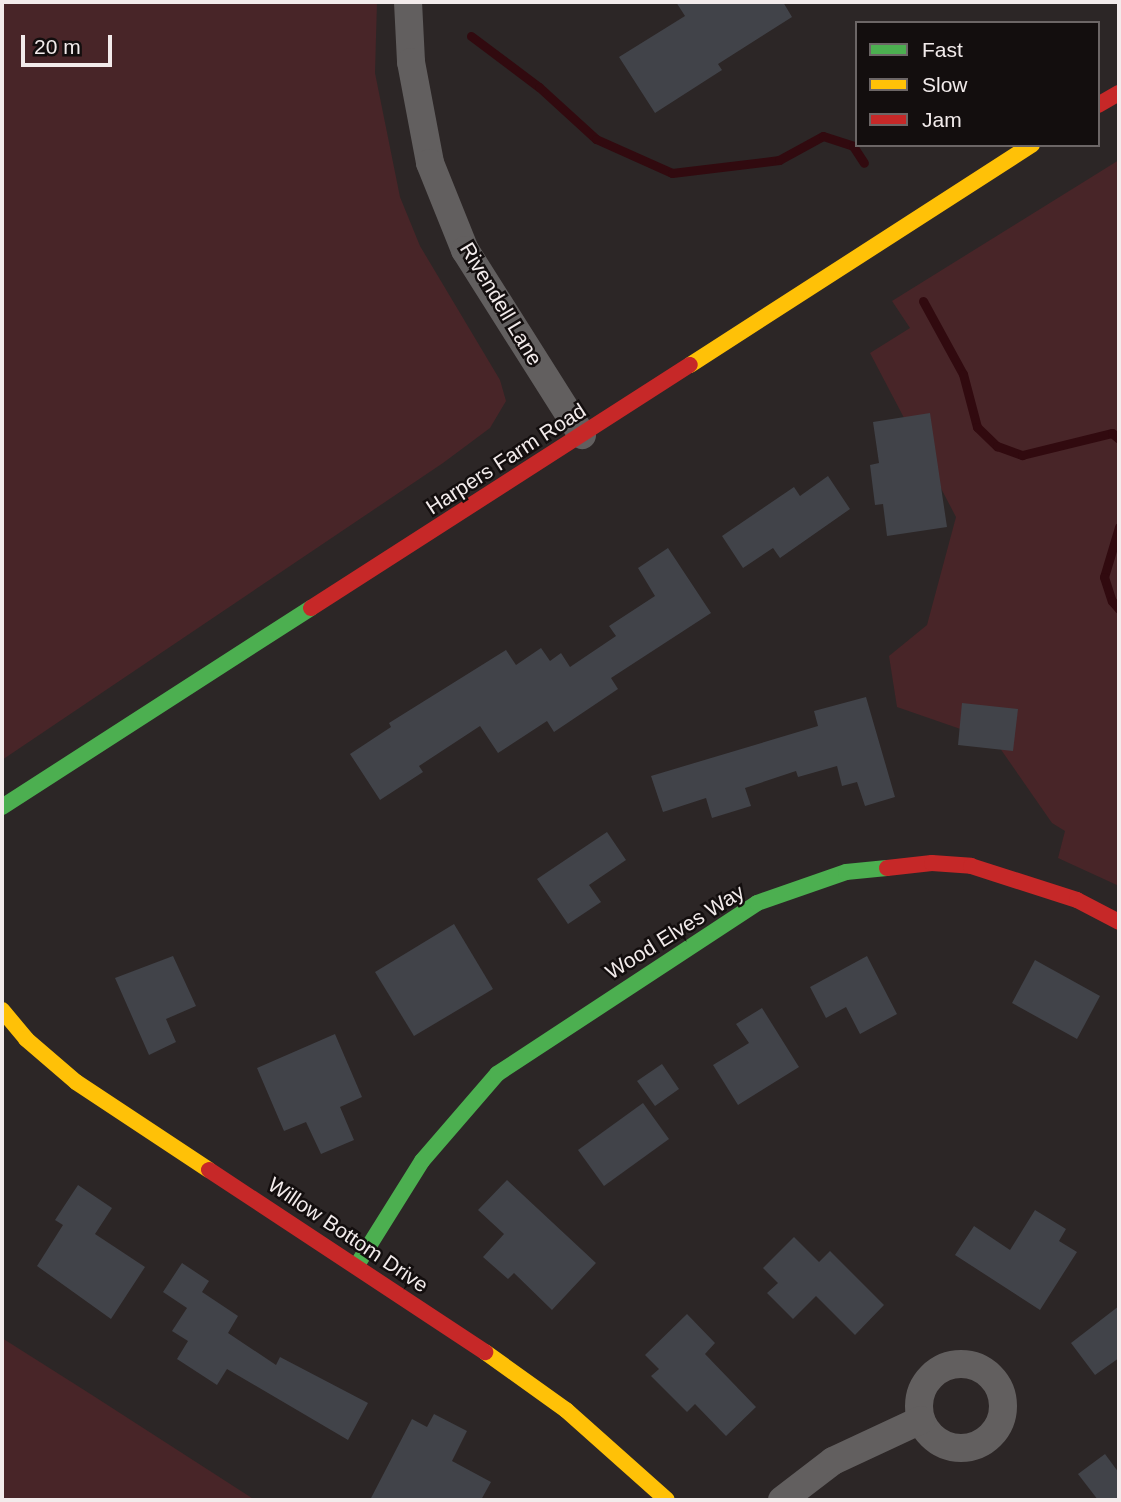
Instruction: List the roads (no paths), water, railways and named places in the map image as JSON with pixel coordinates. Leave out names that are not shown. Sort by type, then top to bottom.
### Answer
[{"type":"street","name":"Rivendell Lane","points":[[408,2],[418,111],[430,163],[465,250],[582,435]]},
{"type":"street","points":[[1100,104],[1119,93]]},
{"type":"street","name":"Harpers Farm Road","points":[[2,807],[1029,147]]},
{"type":"street","name":"Wood Elves Way","points":[[357,1265],[422,1161],[497,1074],[757,904],[846,872],[932,863],[971,866],[1021,880],[1077,900],[1119,922]]},
{"type":"street","name":"Willow Bottom Drive","points":[[2,1010],[26,1039],[76,1082],[357,1265],[566,1410],[667,1500]]},
{"type":"street","points":[[782,1500],[833,1461],[921,1420]]},
{"type":"waterway","points":[[471,36],[539,87],[596,139],[672,173],[779,160],[823,136],[853,146],[864,163]]},
{"type":"waterway","points":[[923,301],[963,374],[977,427],[997,446],[1022,455],[1112,433],[1119,439]]},
{"type":"waterway","points":[[1119,527],[1104,577],[1112,601],[1119,609]]}]
